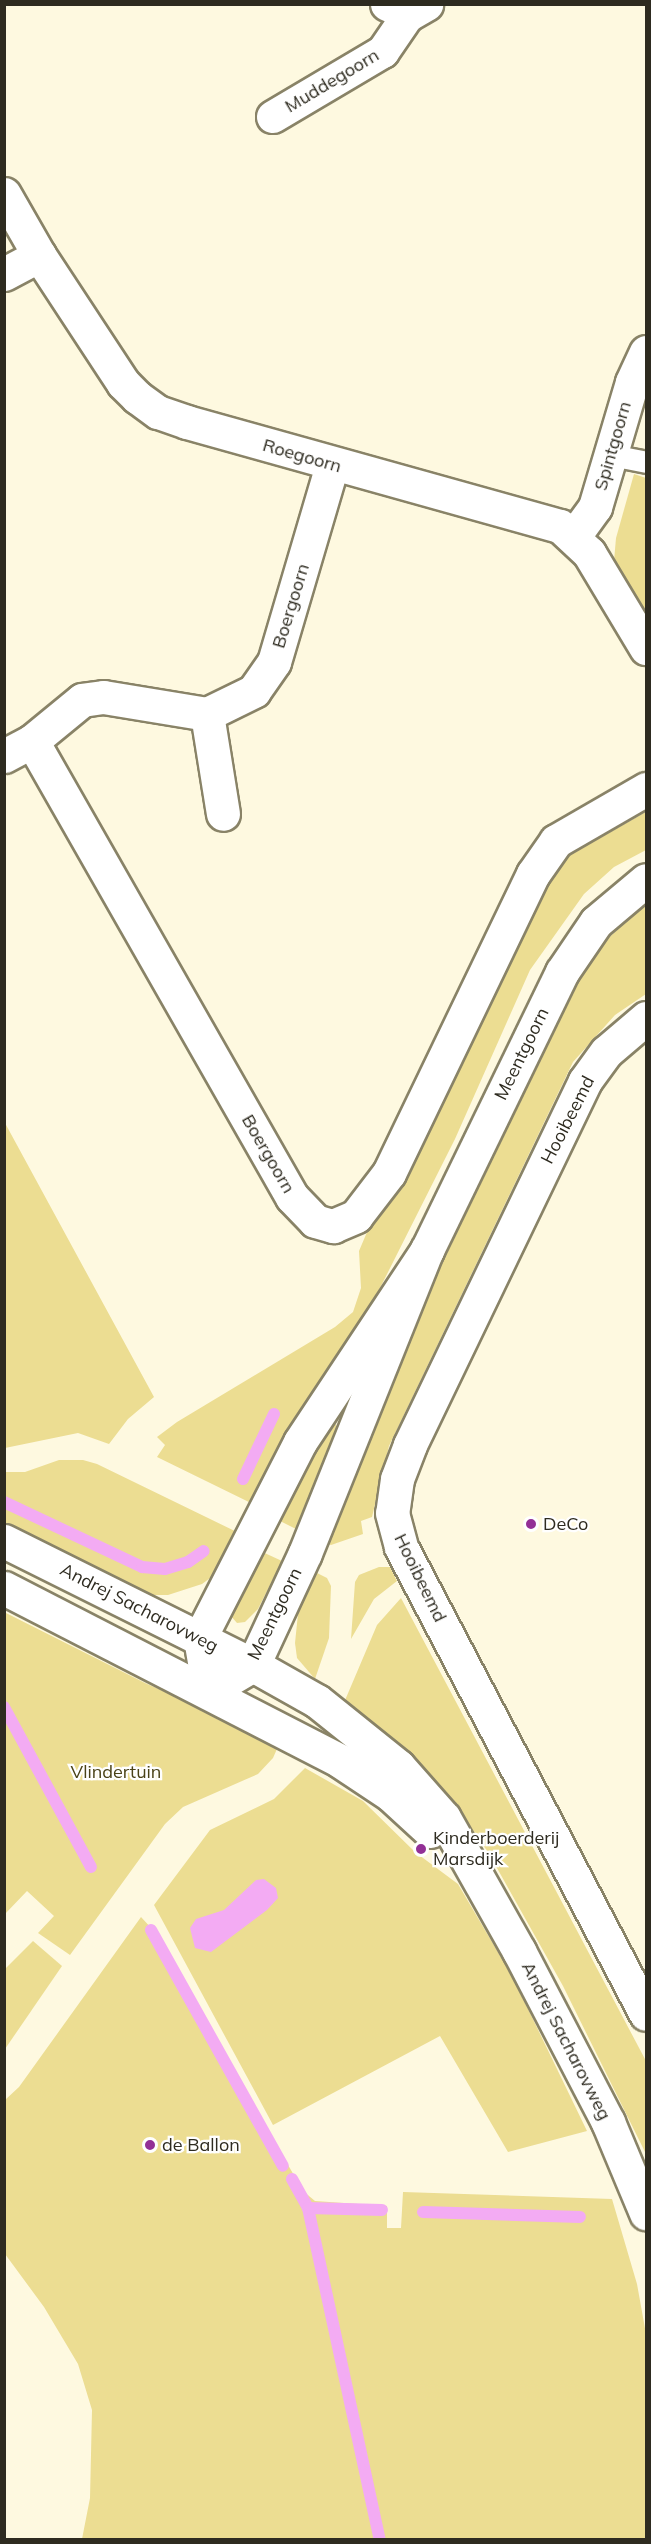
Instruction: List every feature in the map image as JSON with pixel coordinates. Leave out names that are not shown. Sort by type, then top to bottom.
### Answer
[{"type":"street","name":"Muddegoorn","points":[[273,117],[383,52],[407,8]]},
{"type":"street","name":"Roegoorn","points":[[4,194],[39,255],[123,383],[137,397],[158,412],[332,465],[545,521],[574,536],[589,553],[646,648]]},
{"type":"street","points":[[4,274],[39,255]]},
{"type":"street","name":"Spintgoorn","points":[[574,536],[595,507],[632,382],[646,352]]},
{"type":"street","name":"Boergoorn","points":[[332,465],[274,662],[254,691],[207,714],[103,696],[82,700],[18,749],[292,1197],[315,1221],[333,1226],[356,1216],[389,1173],[533,874],[556,842],[646,789]]},
{"type":"street","points":[[207,714],[223,814]]},
{"type":"street","name":"Meentgoorn","points":[[208,1691],[253,1665],[305,1553],[427,1250],[562,972],[596,922],[646,880]]},
{"type":"street","name":"Hooibeemd","points":[[646,1018],[606,1052],[585,1081],[410,1446],[397,1479],[392,1513],[401,1547],[646,2014]]},
{"type":"street","name":"Meentgoorn","points":[[200,1638],[300,1442],[427,1250]]},
{"type":"street","name":"Andrej Sacharovweg","points":[[4,1541],[253,1665],[317,1701],[398,1766],[444,1818],[519,1951],[603,2113],[646,2213]]},
{"type":"street","name":"Andrej Sacharovweg","points":[[4,1588],[208,1691],[330,1756],[406,1807],[474,1874]]},
{"type":"street","points":[[200,1638],[208,1691]]},
{"type":"lane","points":[[611,455],[646,462]]},
{"type":"green space","points":[[634,474],[646,478],[646,617],[614,561],[616,538]]},
{"type":"green space","points":[[646,812],[646,850],[614,867],[584,894],[530,970],[455,1139],[380,1288],[257,1506],[157,1457],[165,1445],[157,1437],[177,1422],[335,1327],[353,1312],[361,1288],[359,1251],[373,1218],[389,1204],[402,1181],[547,882],[567,856]]},
{"type":"green space","points":[[646,903],[646,994],[615,1015],[573,1062],[389,1446],[372,1517],[361,1521],[363,1534],[331,1545],[320,1541],[373,1403],[564,1004],[601,945]]},
{"type":"green space","points":[[5,1123],[154,1397],[128,1419],[109,1444],[78,1433],[5,1448]]},
{"type":"green space","points":[[334,1417],[337,1430],[296,1529],[272,1517]]},
{"type":"green space","points":[[59,1460],[83,1460],[97,1464],[243,1535],[217,1573],[202,1584],[168,1595],[149,1595],[5,1531],[4,1472],[25,1472]]},
{"type":"green space","points":[[256,1549],[282,1561],[258,1609],[245,1622],[237,1623],[230,1615]]},
{"type":"green space","points":[[379,1567],[390,1567],[397,1581],[374,1599],[351,1639],[355,1582],[359,1575]]},
{"type":"green space","points":[[311,1570],[327,1578],[331,1586],[329,1638],[315,1679],[297,1658],[295,1643],[299,1604]]},
{"type":"green space","points":[[401,1598],[646,2061],[646,2154],[563,1986],[488,1852],[443,1792],[343,1705],[377,1625]]},
{"type":"green space","name":"Vlindertuin","points":[[4,1612],[145,1683],[280,1742],[273,1758],[258,1774],[183,1807],[165,1824],[70,1955],[38,1933],[54,1916],[27,1891],[5,1914]]},
{"type":"green space","points":[[305,1768],[363,1801],[415,1852],[458,1884],[513,1978],[587,2131],[508,2152],[440,2036],[273,2125],[154,1905],[210,1830],[274,1799]]},
{"type":"green space","points":[[141,1917],[153,1930],[303,2191],[315,2201],[387,2206],[387,2228],[401,2228],[403,2192],[612,2199],[637,2284],[646,2334],[646,2539],[82,2539],[90,2498],[92,2410],[78,2364],[44,2307],[5,2254],[5,2100],[19,2087]]},
{"type":"green space","points":[[33,1941],[62,1966],[5,2049],[5,1969]]},
{"type":"shaded area","points":[[264,1879],[276,1888],[278,1898],[267,1910],[211,1952],[195,1948],[190,1928],[196,1919],[224,1910],[256,1880]]},
{"type":"waterway","points":[[243,1479],[274,1414]]},
{"type":"waterway","points":[[4,1502],[142,1567],[165,1569],[188,1562],[204,1551]]},
{"type":"waterway","points":[[4,1707],[91,1867]]},
{"type":"waterway","points":[[151,1930],[283,2166]]},
{"type":"waterway","points":[[292,2179],[308,2208],[380,2540]]},
{"type":"waterway","points":[[308,2208],[382,2210]]},
{"type":"waterway","points":[[423,2212],[580,2217]]},
{"type":"place","name":"DeCo","points":[[531,1524]]},
{"type":"place","name":"Kinderboerderij Marsdijk","points":[[421,1849]]},
{"type":"place","name":"de Ballon","points":[[150,2145]]}]
